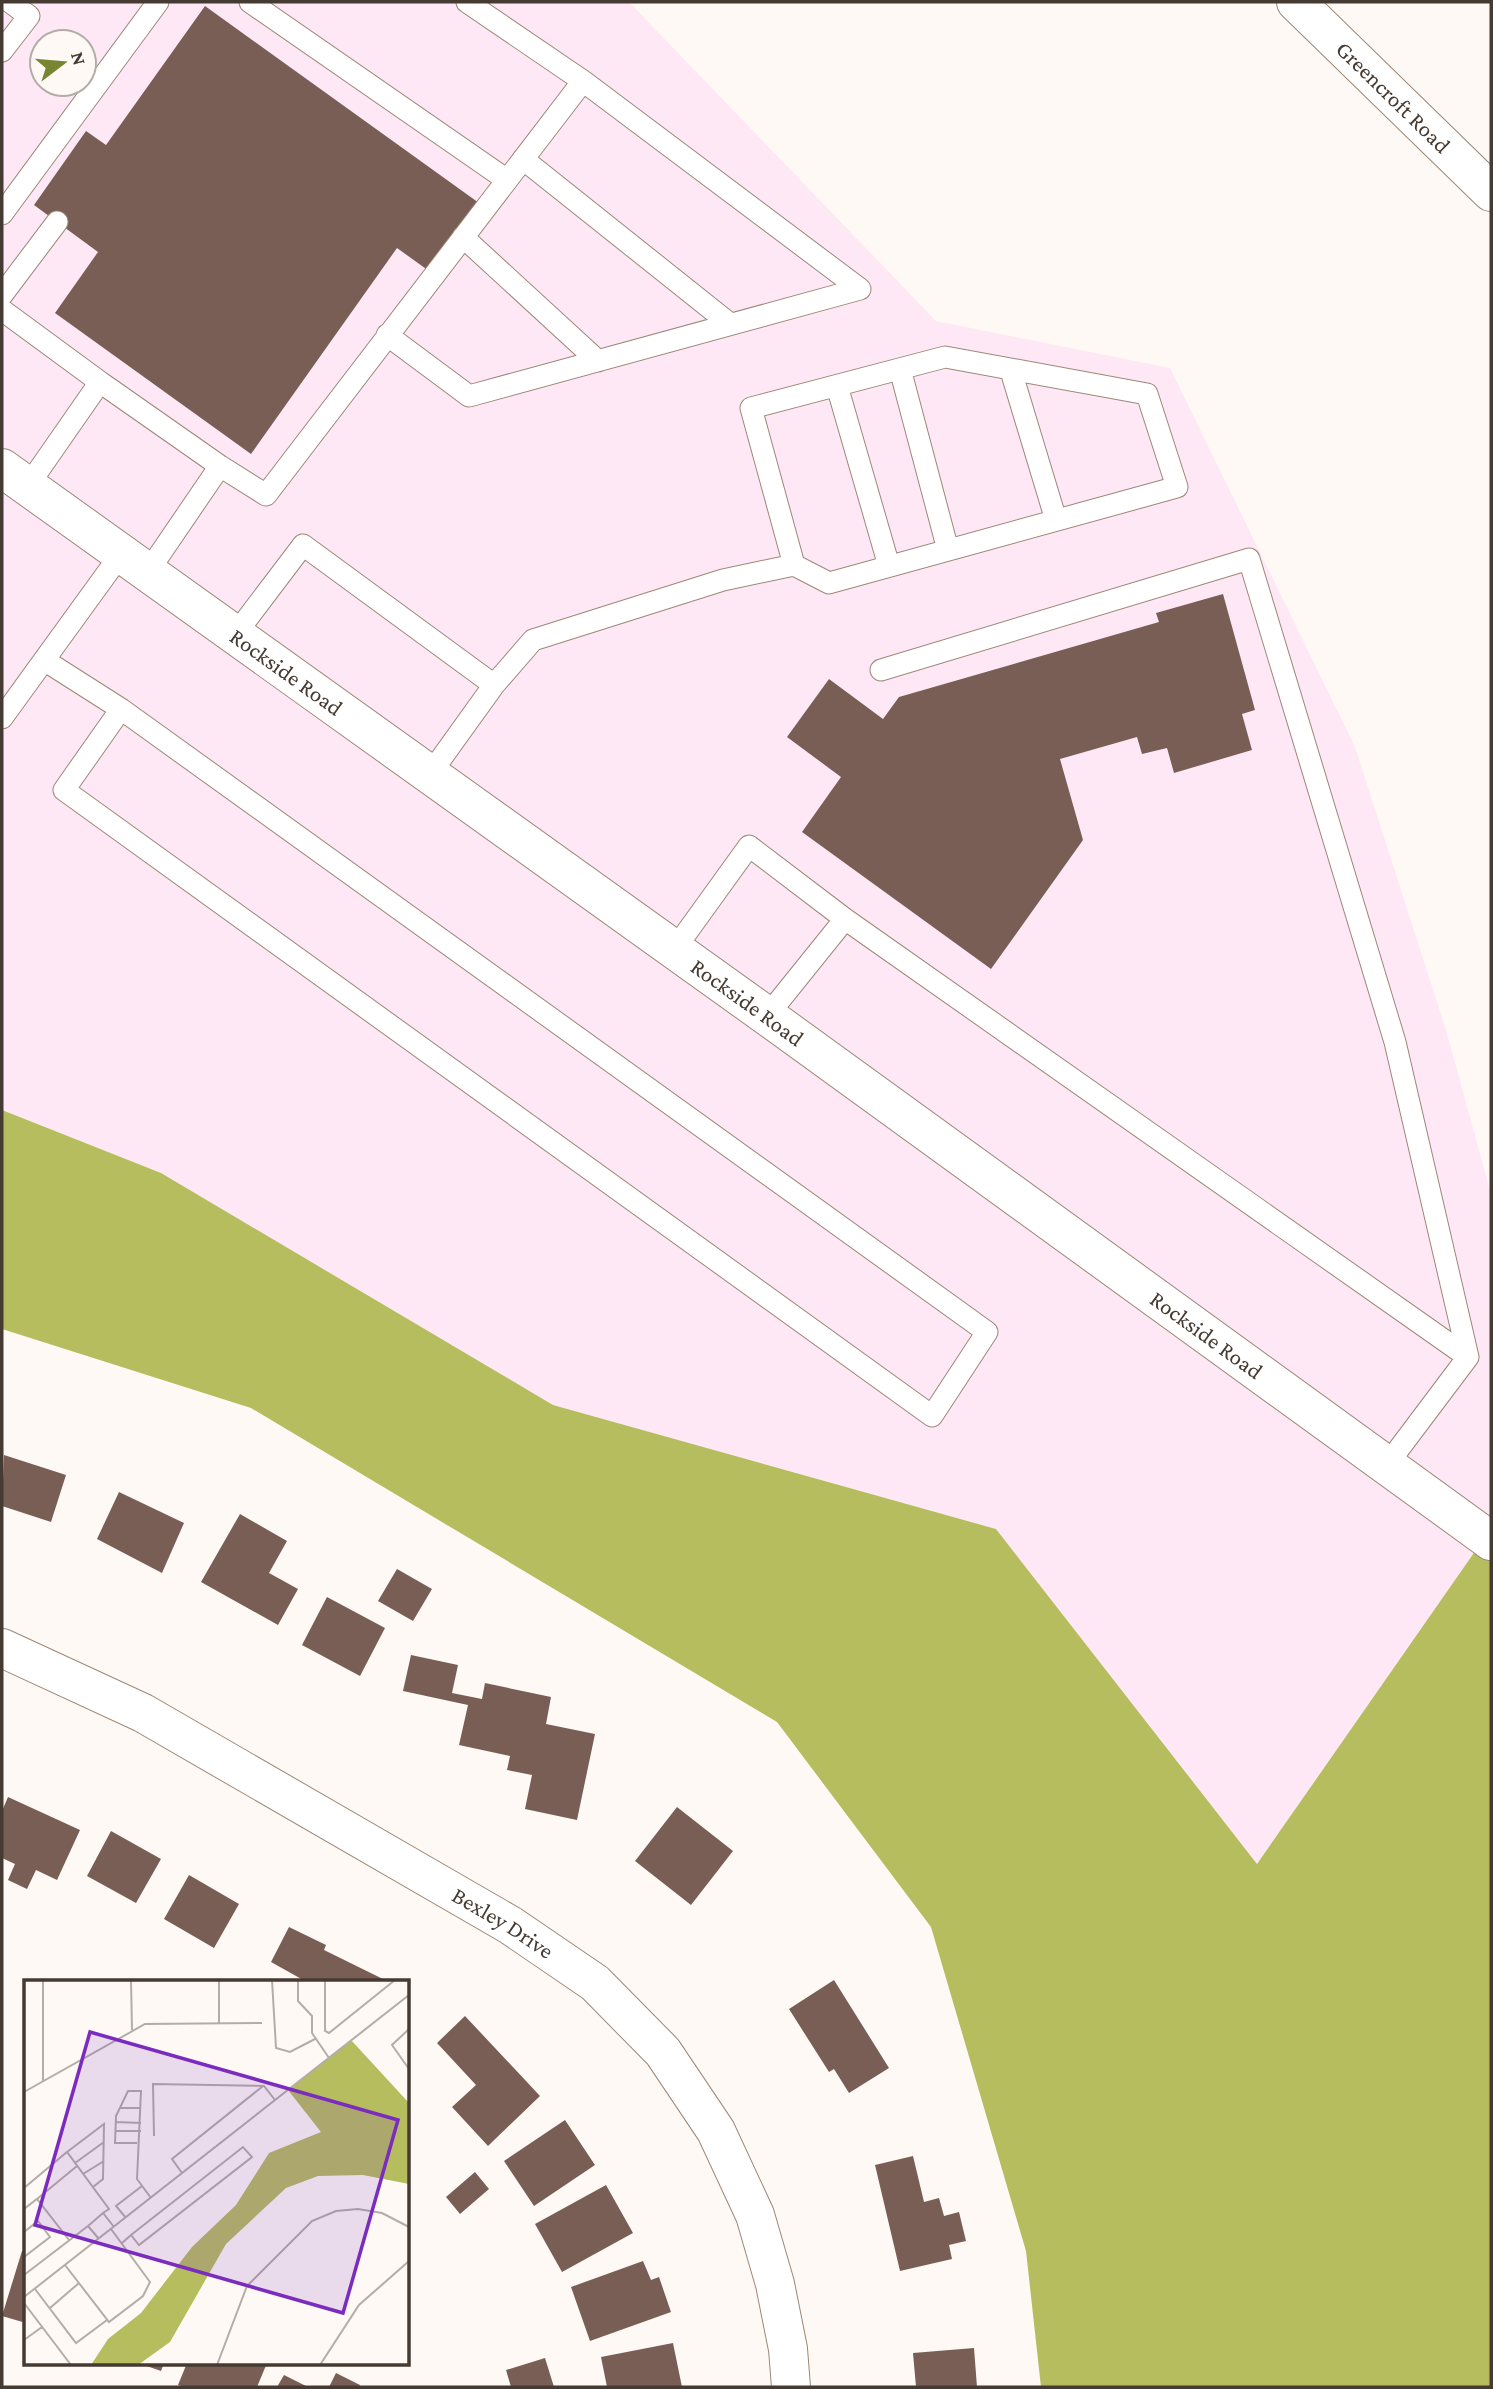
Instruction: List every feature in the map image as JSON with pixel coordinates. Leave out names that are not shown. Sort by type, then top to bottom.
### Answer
[{"type":"main road","name":"Greencroft Road","points":[[1296,2],[1491,192]]},
{"type":"main road","name":"Rockside Road","points":[[14,478],[767,1016],[1491,1541]]},
{"type":"main road","name":"Bexley Drive","points":[[2,1648],[143,1713],[510,1925],[596,1983],[663,2052],[716,2131],[755,2215],[772,2273],[788,2349],[791,2387]]},
{"type":"lane","points":[[2,51],[35,9],[10,2]]},
{"type":"lane","points":[[2,214],[158,2]]},
{"type":"lane","points":[[250,2],[507,180]]},
{"type":"lane","points":[[387,335],[469,396],[860,289],[583,81],[467,2]]},
{"type":"lane","points":[[2,310],[100,383],[266,495],[583,81]]},
{"type":"lane","points":[[523,159],[730,324]]},
{"type":"lane","points":[[2,295],[57,222]]},
{"type":"lane","points":[[463,237],[598,360]]},
{"type":"lane","points":[[430,774],[494,685],[533,640],[723,580],[794,565],[829,583],[1177,487],[1147,394],[945,357],[751,408],[794,565]]},
{"type":"lane","points":[[900,369],[948,550]]},
{"type":"lane","points":[[1011,371],[1056,520]]},
{"type":"lane","points":[[14,478],[100,383]]},
{"type":"lane","points":[[838,386],[889,566]]},
{"type":"lane","points":[[2,718],[44,660],[134,564],[220,466]]},
{"type":"lane","points":[[234,636],[303,545],[494,685]]},
{"type":"lane","points":[[881,670],[1249,559],[1395,1042],[1468,1357]]},
{"type":"lane","points":[[44,660],[121,709],[986,1332],[932,1416],[64,790],[121,709]]},
{"type":"lane","points":[[674,950],[749,846],[845,919],[1468,1357]]},
{"type":"lane","points":[[767,1016],[845,919]]},
{"type":"lane","points":[[1386,1466],[1468,1357]]},
{"type":"shaded area","points":[[2,2],[629,2],[936,321],[1170,368],[1355,747],[1446,1030],[1491,1194],[1491,1541],[1485,1537],[1257,1864],[996,1529],[553,1405],[161,1173],[2,1110]]},
{"type":"green space","points":[[2,1110],[161,1173],[553,1405],[996,1529],[1257,1864],[1485,1537],[1491,1541],[1491,2387],[1041,2387],[1026,2251],[931,1927],[777,1722],[251,1408],[2,1329]]},
{"type":"building","points":[[205,6],[479,203],[429,271],[397,248],[251,454],[55,313],[98,252],[34,205],[86,131],[106,145]]},
{"type":"building","points":[[1223,594],[1255,710],[1242,714],[1252,750],[1174,773],[1167,748],[1142,754],[1137,737],[1060,759],[1083,840],[991,969],[802,832],[841,777],[787,737],[829,679],[883,719],[899,697],[1159,622],[1156,613]]},
{"type":"building","points":[[4,1455],[66,1475],[51,1522],[2,1506]]},
{"type":"building","points":[[119,1492],[184,1523],[162,1573],[97,1539]]},
{"type":"building","points":[[240,1514],[287,1541],[269,1573],[298,1589],[278,1625],[201,1582]]},
{"type":"building","points":[[397,1569],[432,1589],[413,1621],[378,1601]]},
{"type":"building","points":[[327,1597],[385,1628],[360,1676],[302,1645]]},
{"type":"building","points":[[411,1655],[458,1665],[452,1693],[482,1699],[485,1683],[551,1697],[546,1724],[595,1734],[577,1820],[525,1809],[532,1775],[507,1770],[510,1756],[459,1745],[468,1705],[403,1691]]},
{"type":"building","points":[[8,1797],[80,1830],[57,1880],[36,1870],[27,1889],[8,1880],[15,1864],[2,1858],[2,1811]]},
{"type":"building","points":[[677,1807],[733,1851],[691,1905],[635,1861]]},
{"type":"building","points":[[111,1831],[161,1859],[136,1903],[87,1876]]},
{"type":"building","points":[[189,1875],[239,1904],[214,1948],[164,1919]]},
{"type":"building","points":[[289,1927],[326,1945],[324,1950],[385,1980],[303,1980],[271,1962]]},
{"type":"building","points":[[834,1980],[889,2068],[849,2093],[834,2069],[829,2072],[789,2009]]},
{"type":"building","points":[[465,2016],[540,2096],[488,2146],[452,2107],[476,2085],[437,2043]]},
{"type":"building","points":[[565,2120],[595,2165],[534,2206],[504,2161]]},
{"type":"building","points":[[913,2156],[924,2202],[939,2198],[944,2216],[959,2212],[966,2241],[949,2245],[952,2259],[900,2271],[875,2165]]},
{"type":"building","points":[[475,2172],[489,2189],[460,2214],[446,2197]]},
{"type":"building","points":[[606,2185],[633,2233],[562,2272],[535,2224]]},
{"type":"building","points":[[22,2251],[24,2252],[24,2322],[2,2316]]},
{"type":"building","points":[[643,2261],[651,2280],[659,2277],[671,2312],[590,2341],[571,2287]]},
{"type":"building","points":[[673,2343],[682,2387],[607,2387],[601,2357]]},
{"type":"building","points":[[974,2348],[977,2387],[916,2387],[913,2353]]},
{"type":"building","points":[[545,2358],[554,2387],[511,2387],[506,2370]]},
{"type":"building","points":[[141,2364],[164,2364],[161,2371]]},
{"type":"building","points":[[187,2364],[267,2364],[257,2387],[178,2385]]},
{"type":"building","points":[[336,2373],[360,2385],[359,2387],[329,2387]]},
{"type":"building","points":[[284,2375],[308,2387],[277,2387]]}]
